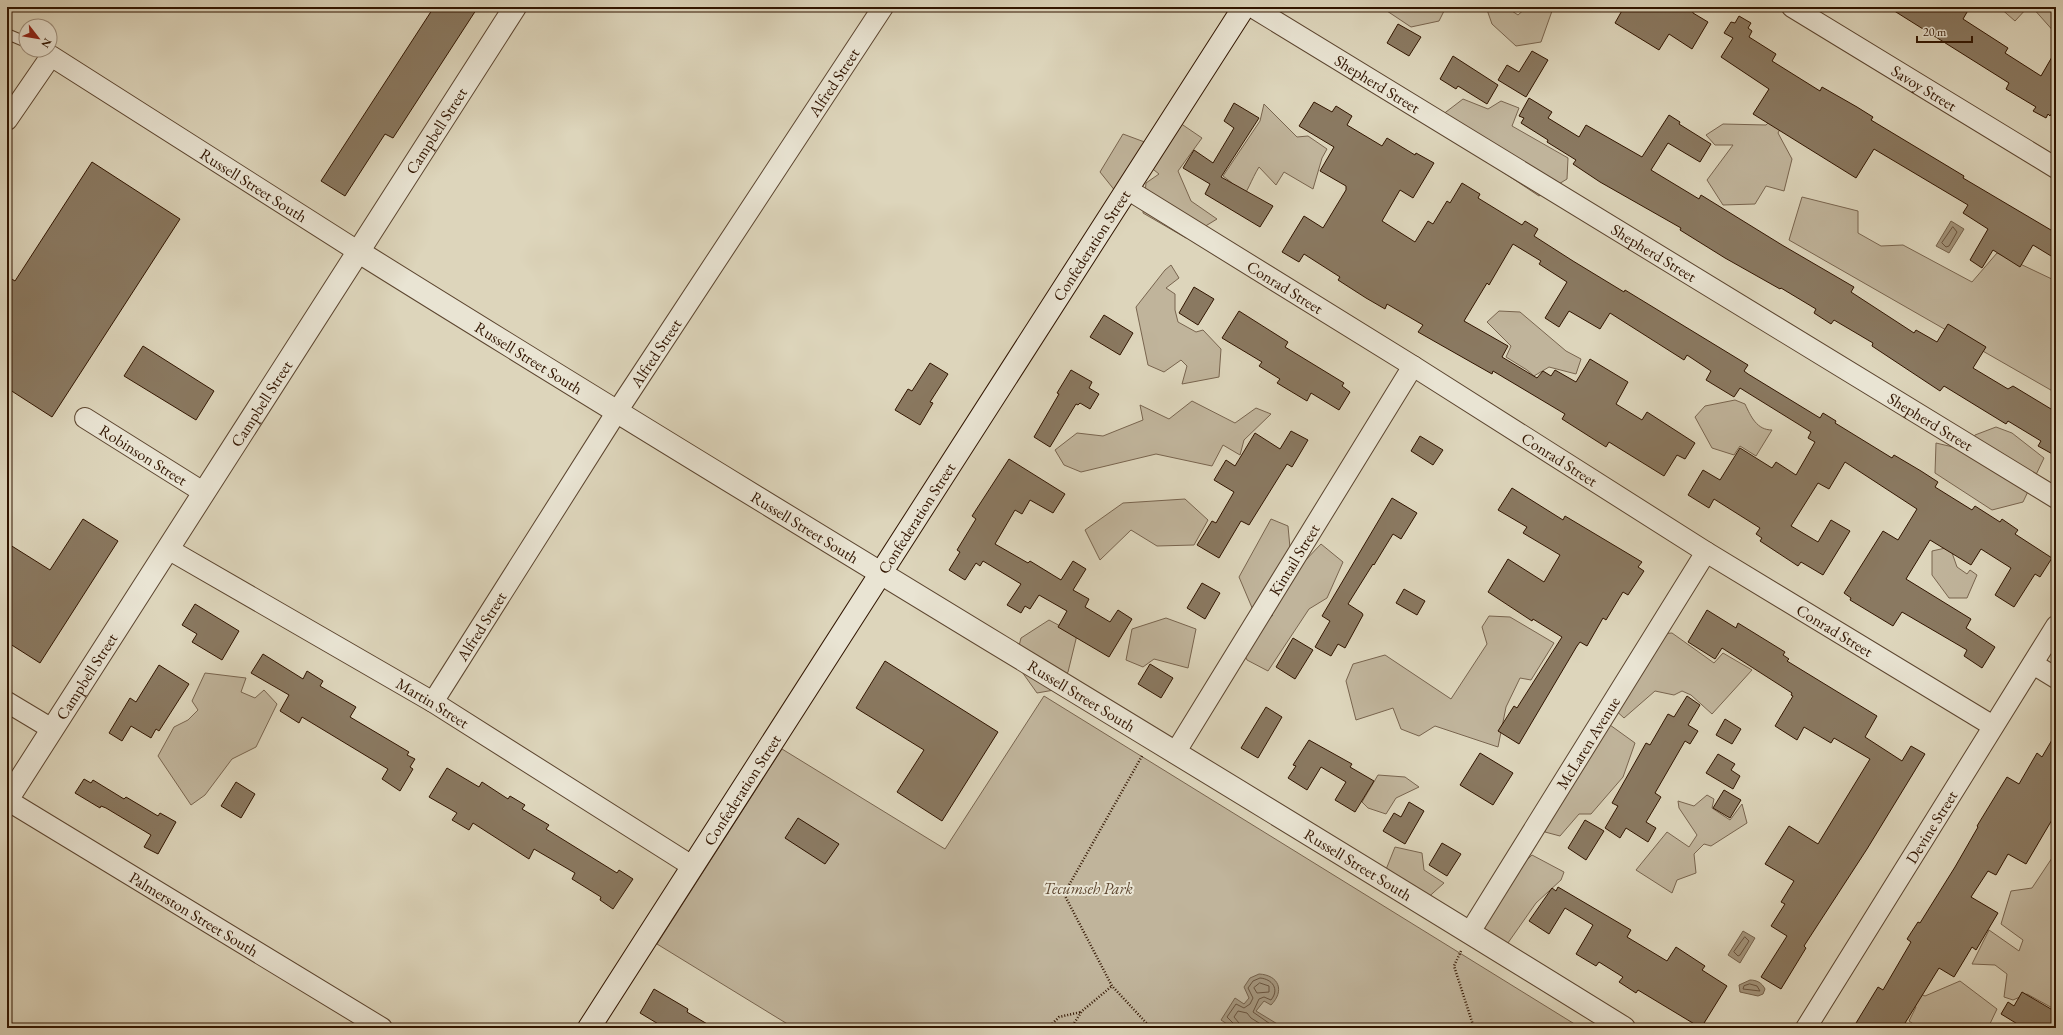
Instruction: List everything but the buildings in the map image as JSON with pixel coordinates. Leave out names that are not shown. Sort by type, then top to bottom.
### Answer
[{"type":"street","name":"Campbell Street","points":[[7,800],[515,7]]},
{"type":"street","name":"Alfred Street","points":[[433,702],[616,413],[883,7]]},
{"type":"street","name":"Confederation Street","points":[[589,1028],[1244,7]]},
{"type":"street","name":"Shepherd Street","points":[[1252,7],[2056,498]]},
{"type":"street","name":"Savoy Street","points":[[1792,7],[2056,168]]},
{"type":"street","points":[[7,120],[43,58]]},
{"type":"street","name":"Russell Street South","points":[[54,58],[616,413],[882,572],[1624,1028]]},
{"type":"street","name":"Conrad Street","points":[[1127,189],[1413,366],[1706,552],[1994,726]]},
{"type":"street","name":"Kintail Street","points":[[1175,753],[1413,366]]},
{"type":"street","name":"Robinson Street","points":[[85,418],[203,492]]},
{"type":"street","name":"Martin Street","points":[[168,549],[433,702],[692,866]]},
{"type":"street","name":"McLaren Avenue","points":[[1470,932],[1706,552]]},
{"type":"street","name":"Devine Street","points":[[1806,1028],[2056,626]]},
{"type":"street","points":[[2033,664],[2056,678]]},
{"type":"street","points":[[7,702],[52,729]]},
{"type":"street","name":"Palmerston Street South","points":[[7,800],[382,1028]]},
{"type":"lane","points":[[7,34],[18,39]]},
{"type":"path","points":[[1151,1028],[1112,986],[1064,894],[1152,739]]},
{"type":"path","points":[[1470,932],[1454,966],[1474,1028]]},
{"type":"path","points":[[1071,1028],[1082,1012],[1112,986]]},
{"type":"path","points":[[1048,1028],[1059,1017],[1082,1012]]},
{"type":"green space","points":[[1389,7],[1446,7],[1439,21],[1411,27],[1387,11]]},
{"type":"green space","points":[[1486,7],[1506,7],[1518,15],[1527,7],[1544,7],[1552,11],[1541,42],[1516,46],[1492,24]]},
{"type":"green space","points":[[1999,7],[2028,7],[2015,21]]},
{"type":"green space","points":[[2032,7],[2056,7],[2056,34]]},
{"type":"green space","points":[[1463,99],[1488,109],[1501,101],[1519,108],[1512,126],[1568,158],[1567,179],[1539,196],[1441,131],[1442,115]]},
{"type":"green space","points":[[1264,104],[1297,137],[1308,136],[1327,149],[1322,158],[1313,189],[1284,172],[1276,185],[1259,167],[1238,204],[1224,198],[1232,183],[1223,176],[1260,121]]},
{"type":"green space","points":[[1773,118],[1782,125],[1778,133],[1792,159],[1784,191],[1766,186],[1755,204],[1723,205],[1707,180],[1733,145],[1715,145],[1706,135],[1723,124],[1766,125]]},
{"type":"green space","points":[[1180,123],[1202,138],[1178,171],[1191,201],[1217,219],[1186,238],[1143,213],[1146,183],[1159,174],[1149,166],[1116,192],[1100,172],[1123,134],[1158,147]]},
{"type":"green space","points":[[1802,197],[1858,211],[1858,233],[1881,246],[1903,245],[1972,282],[1997,253],[2056,281],[2056,393],[1789,240]]},
{"type":"green space","points":[[1171,265],[1179,278],[1166,288],[1175,294],[1175,310],[1178,322],[1196,332],[1203,330],[1221,349],[1219,377],[1182,384],[1187,366],[1181,360],[1164,372],[1148,365],[1136,307],[1165,270]]},
{"type":"green space","points":[[1499,311],[1520,312],[1566,351],[1581,359],[1576,374],[1549,367],[1534,376],[1506,357],[1511,346],[1487,322]]},
{"type":"green space","points":[[1735,400],[1745,404],[1752,418],[1758,425],[1762,428],[1772,430],[1756,456],[1740,446],[1734,455],[1712,448],[1695,417],[1705,406]]},
{"type":"green space","points":[[1192,401],[1235,423],[1256,408],[1271,414],[1244,440],[1240,455],[1223,445],[1212,466],[1156,454],[1081,472],[1064,465],[1055,450],[1077,433],[1103,436],[1143,420],[1140,405],[1169,419]]},
{"type":"green space","points":[[1996,427],[2012,433],[2044,458],[2023,502],[1992,510],[1935,473],[1936,443],[1966,450],[1975,435]]},
{"type":"green space","points":[[1185,499],[1208,520],[1194,545],[1157,546],[1131,530],[1100,560],[1085,530],[1123,503]]},
{"type":"green space","points":[[1271,519],[1288,526],[1291,559],[1301,565],[1321,544],[1343,562],[1327,598],[1309,609],[1268,671],[1247,660],[1238,641],[1259,630],[1273,615],[1253,610],[1239,577]]},
{"type":"green space","points":[[1950,547],[1957,567],[1967,574],[1970,570],[1977,575],[1967,598],[1949,598],[1932,575],[1932,551]]},
{"type":"green space","points":[[1489,616],[1510,617],[1554,643],[1531,680],[1520,678],[1506,707],[1498,747],[1435,726],[1419,736],[1401,729],[1393,708],[1356,720],[1346,681],[1353,664],[1385,655],[1451,699],[1487,644],[1482,627]]},
{"type":"green space","points":[[1166,618],[1196,629],[1188,668],[1154,659],[1143,667],[1126,660],[1132,629]]},
{"type":"green space","points":[[1049,620],[1077,635],[1068,672],[1054,690],[1037,693],[1015,662],[1021,638]]},
{"type":"green space","points":[[1672,633],[1714,663],[1723,653],[1752,670],[1712,714],[1691,695],[1682,691],[1674,695],[1655,691],[1624,718],[1612,707],[1660,634]]},
{"type":"green space","points":[[205,673],[246,678],[241,692],[255,698],[264,690],[277,704],[256,747],[232,759],[205,795],[191,805],[158,756],[174,727],[188,720],[198,710],[192,701]]},
{"type":"green space","name":"Tecumseh Park","points":[[1044,696],[1581,1028],[794,1028],[657,944],[782,749],[945,849]]},
{"type":"green space","points":[[1610,725],[1635,743],[1623,777],[1591,814],[1579,814],[1560,836],[1545,832],[1546,819]]},
{"type":"green space","points":[[1378,775],[1405,777],[1419,787],[1396,798],[1386,814],[1368,808],[1362,802]]},
{"type":"green space","points":[[1707,795],[1714,799],[1712,808],[1730,820],[1742,804],[1747,823],[1711,846],[1704,844],[1694,854],[1696,873],[1677,880],[1672,893],[1636,870],[1667,832],[1689,847],[1697,835],[1679,808],[1678,801],[1694,806]]},
{"type":"green space","points":[[1395,847],[1422,853],[1424,870],[1444,883],[1423,902],[1383,877]]},
{"type":"green space","points":[[2056,852],[2056,1010],[2027,994],[2013,1000],[2004,997],[2007,974],[1995,965],[1972,964],[1989,930],[2019,951],[2023,940],[2001,924],[2011,891],[2032,888]]},
{"type":"green space","points":[[1532,855],[1564,872],[1561,880],[1536,903],[1503,950],[1479,933],[1511,875]]},
{"type":"green space","points":[[1960,981],[1997,1009],[1988,1028],[1919,1028],[1909,1021],[1916,1007],[1898,995],[1905,987],[1925,996]]},
{"type":"water","points":[[1951,221],[1964,229],[1949,253],[1936,246]]},
{"type":"water","points":[[1743,931],[1755,938],[1740,963],[1728,955]]},
{"type":"water","points":[[1259,974],[1271,977],[1278,985],[1279,989],[1275,1000],[1271,1005],[1264,1001],[1256,1011],[1284,1028],[1233,1028],[1221,1020],[1235,998],[1244,1004],[1249,998],[1244,987],[1250,978]]},
{"type":"water","points":[[1750,980],[1757,981],[1762,985],[1765,989],[1763,994],[1758,996],[1740,992],[1739,985]]}]
